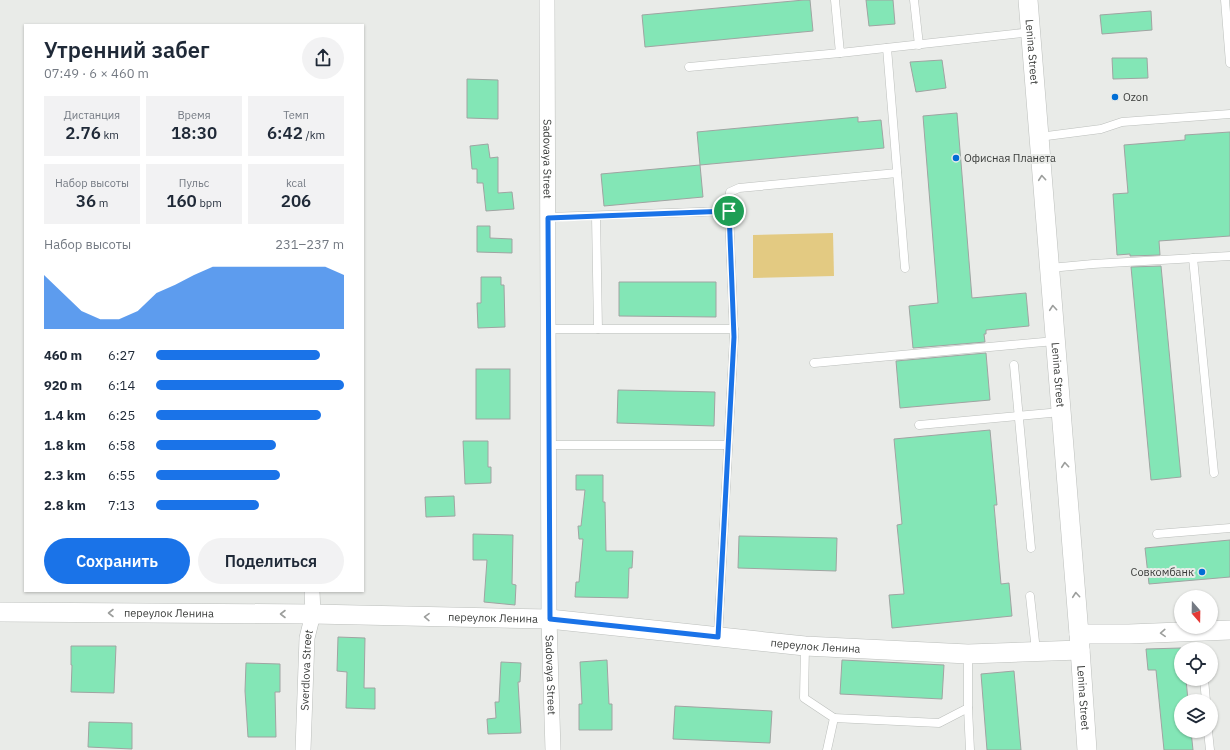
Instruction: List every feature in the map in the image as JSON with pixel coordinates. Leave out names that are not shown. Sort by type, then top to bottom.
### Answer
[{"type":"street","name":"Sadovaya Street","points":[[547,0],[550,619],[553,750]]},
{"type":"street","name":"Lenina Street","points":[[1028,0],[1087,750]]},
{"type":"street","name":"Sverdlova Street","points":[[303,750],[307,638],[313,614],[312,592]]},
{"type":"street","name":"переулок Ленина","points":[[0,612],[313,614],[550,619],[805,646],[968,654],[1036,652],[1079,642],[1129,634],[1230,630]]},
{"type":"lane","points":[[835,0],[840,53]]},
{"type":"lane","points":[[914,0],[919,45]]},
{"type":"lane","points":[[1225,0],[1230,63]]},
{"type":"lane","points":[[689,67],[919,45],[1031,32]]},
{"type":"lane","points":[[887,48],[905,268]]},
{"type":"lane","points":[[1039,137],[1101,129],[1122,122],[1230,114]]},
{"type":"lane","points":[[718,637],[734,329],[729,211],[730,192],[739,188],[897,173]]},
{"type":"lane","points":[[548,218],[729,211]]},
{"type":"lane","points":[[596,216],[598,329]]},
{"type":"lane","points":[[1050,268],[1230,256]]},
{"type":"lane","points":[[1193,258],[1214,473]]},
{"type":"lane","points":[[548,329],[734,329]]},
{"type":"lane","points":[[814,363],[1056,341]]},
{"type":"lane","points":[[1014,365],[1031,548]]},
{"type":"lane","points":[[918,425],[1061,412]]},
{"type":"lane","points":[[549,445],[728,445]]},
{"type":"lane","points":[[1157,534],[1230,528]]},
{"type":"lane","points":[[1030,596],[1036,652]]},
{"type":"lane","points":[[805,646],[804,698],[834,718],[938,723],[968,708]]},
{"type":"lane","points":[[968,654],[970,750]]},
{"type":"lane","points":[[827,750],[834,718]]},
{"type":"lane","points":[[1209,738],[1210,750]]},
{"type":"shaded area","points":[[833,233],[834,276],[753,278],[753,235]]},
{"type":"building","points":[[810,0],[813,31],[645,47],[642,15]]},
{"type":"building","points":[[866,0],[893,0],[895,24],[869,26]]},
{"type":"building","points":[[1151,11],[1152,30],[1102,34],[1100,15]]},
{"type":"building","points":[[1112,58],[1147,58],[1148,78],[1113,79]]},
{"type":"building","points":[[942,60],[946,88],[916,92],[910,62]]},
{"type":"building","points":[[467,79],[498,80],[498,119],[467,118]]},
{"type":"building","points":[[957,113],[972,298],[1026,293],[1029,326],[986,330],[986,334],[984,334],[985,342],[913,348],[909,306],[938,303],[923,116]]},
{"type":"building","points":[[858,117],[858,122],[881,120],[884,148],[700,165],[697,132]]},
{"type":"building","points":[[1230,132],[1230,236],[1159,241],[1160,255],[1117,255],[1113,194],[1128,193],[1124,145],[1185,140],[1185,135]]},
{"type":"building","points":[[488,144],[490,158],[498,157],[498,193],[512,192],[514,209],[486,211],[483,183],[477,183],[477,169],[472,169],[470,146]]},
{"type":"building","points":[[700,165],[703,197],[604,206],[601,174]]},
{"type":"building","points":[[477,226],[490,226],[490,238],[512,239],[512,253],[477,252]]},
{"type":"building","points":[[1161,266],[1181,477],[1151,480],[1131,267]]},
{"type":"building","points":[[481,277],[501,277],[501,285],[504,285],[505,327],[478,328],[477,303],[481,303]]},
{"type":"building","points":[[619,282],[716,282],[716,317],[619,316]]},
{"type":"building","points":[[986,353],[990,400],[900,408],[896,361]]},
{"type":"building","points":[[476,369],[510,369],[510,419],[476,419]]},
{"type":"building","points":[[618,390],[715,392],[714,426],[617,423]]},
{"type":"building","points":[[990,430],[997,505],[994,505],[1001,584],[1009,583],[1012,616],[892,628],[889,595],[904,594],[897,525],[902,524],[894,439]]},
{"type":"building","points":[[463,441],[488,441],[488,467],[491,467],[491,483],[465,484]]},
{"type":"building","points":[[576,475],[603,475],[606,551],[633,551],[632,568],[629,568],[628,598],[575,597],[576,582],[579,582],[583,539],[579,539],[578,526],[581,526],[585,490],[576,490]]},
{"type":"building","points":[[454,496],[455,516],[426,517],[425,497]]},
{"type":"building","points":[[473,534],[513,535],[512,584],[516,585],[515,605],[484,602],[487,560],[473,560]]},
{"type":"building","points":[[739,536],[837,538],[836,571],[738,568]]},
{"type":"building","points":[[1230,540],[1230,577],[1149,584],[1145,548]]},
{"type":"building","points":[[338,637],[365,638],[364,688],[375,688],[375,709],[346,708],[347,672],[337,671]]},
{"type":"building","points":[[71,646],[116,646],[114,693],[71,692]]},
{"type":"building","points":[[1174,648],[1174,686],[1187,686],[1187,694],[1174,694],[1174,738],[1192,738],[1193,750],[1164,750],[1156,670],[1148,670],[1146,649]]},
{"type":"building","points":[[607,660],[609,704],[612,704],[612,730],[579,730],[579,704],[582,704],[580,662]]},
{"type":"building","points":[[842,660],[944,665],[942,699],[840,694]]},
{"type":"building","points":[[501,662],[521,663],[520,682],[518,682],[521,733],[488,734],[487,719],[496,718],[495,702],[499,702]]},
{"type":"building","points":[[246,663],[280,664],[280,692],[275,692],[276,737],[248,737],[245,691]]},
{"type":"building","points":[[1014,671],[1021,750],[987,750],[981,674]]},
{"type":"building","points":[[675,706],[772,711],[770,743],[673,739]]},
{"type":"building","points":[[89,722],[132,723],[132,749],[88,747]]},
{"type":"place","name":"Ozon","points":[[1115,97]]},
{"type":"place","name":"Офисная Планета","points":[[956,158]]},
{"type":"place","name":"Совкомбанк","points":[[1202,572]]},
{"type":"route","points":[[729,211],[734,337],[718,637],[550,619],[548,218],[729,211]]}]
